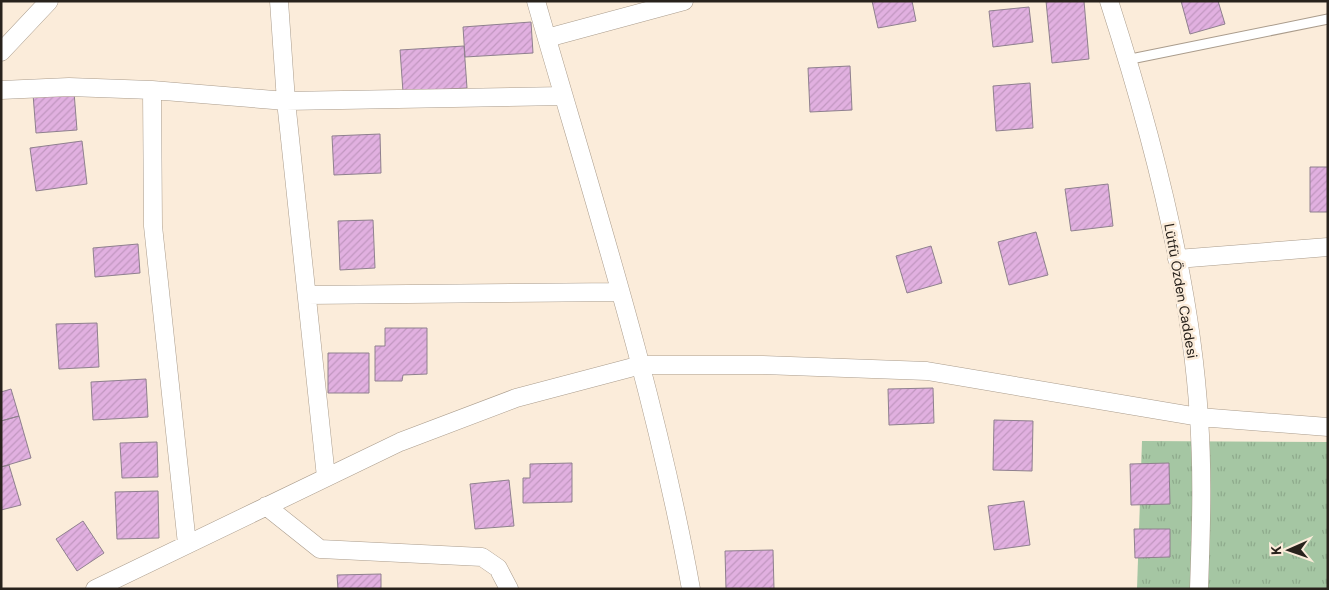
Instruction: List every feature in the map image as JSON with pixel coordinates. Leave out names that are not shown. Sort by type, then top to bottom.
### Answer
[{"type":"street","points":[[1,52],[49,1]]},
{"type":"street","points":[[278,1],[286,101],[326,477]]},
{"type":"street","points":[[536,1],[641,365],[672,492],[691,589]]},
{"type":"street","points":[[547,38],[684,1]]},
{"type":"street","name":"Lütfü Özden Caddesi","points":[[1109,1],[1157,172],[1177,259],[1193,353],[1199,417],[1202,505],[1199,589]]},
{"type":"street","points":[[1,90],[69,87],[152,90],[286,101],[564,96]]},
{"type":"street","points":[[152,90],[154,226],[187,544]]},
{"type":"street","points":[[1177,259],[1328,247]]},
{"type":"street","points":[[307,295],[620,292]]},
{"type":"street","points":[[95,589],[400,442],[457,418],[516,398],[641,365],[763,365],[928,371],[1199,417],[1328,427]]},
{"type":"street","points":[[266,506],[320,549],[482,557],[498,568],[509,589]]},
{"type":"lane","points":[[1126,60],[1328,19]]},
{"type":"green space","points":[[1142,441],[1328,442],[1328,589],[1137,589]]},
{"type":"building","points":[[872,1],[912,1],[916,21],[878,28]]},
{"type":"building","points":[[1046,1],[1084,1],[1089,59],[1052,63]]},
{"type":"building","points":[[1181,1],[1218,1],[1225,24],[1190,34]]},
{"type":"building","points":[[1029,7],[1033,42],[993,47],[989,11]]},
{"type":"building","points":[[531,22],[533,53],[465,57],[463,27]]},
{"type":"building","points":[[464,46],[467,88],[403,92],[400,50]]},
{"type":"building","points":[[850,66],[852,110],[810,112],[808,68]]},
{"type":"building","points":[[1030,83],[1033,128],[996,131],[993,86]]},
{"type":"building","points":[[74,92],[77,130],[36,133],[33,94]]},
{"type":"building","points":[[380,134],[381,173],[334,175],[332,136]]},
{"type":"building","points":[[82,141],[87,184],[36,191],[30,148]]},
{"type":"building","points":[[1310,167],[1328,167],[1328,212],[1310,212]]},
{"type":"building","points":[[1108,184],[1113,226],[1071,231],[1065,189]]},
{"type":"building","points":[[373,220],[375,268],[340,270],[338,221]]},
{"type":"building","points":[[1036,232],[1048,275],[1009,285],[998,242]]},
{"type":"building","points":[[138,244],[140,273],[95,277],[93,248]]},
{"type":"building","points":[[931,246],[942,283],[907,293],[896,256]]},
{"type":"building","points":[[97,323],[99,367],[59,369],[56,324]]},
{"type":"building","points":[[385,328],[427,328],[427,374],[403,375],[402,381],[375,381],[375,346],[385,346]]},
{"type":"building","points":[[328,353],[369,353],[369,393],[328,393]]},
{"type":"building","points":[[146,379],[148,417],[93,420],[91,382]]},
{"type":"building","points":[[933,388],[934,423],[889,425],[888,389]]},
{"type":"building","points":[[11,389],[19,416],[1,421],[1,392]]},
{"type":"building","points":[[19,416],[31,458],[1,467],[1,421]]},
{"type":"building","points":[[994,420],[1033,421],[1032,471],[993,470]]},
{"type":"building","points":[[157,442],[158,477],[122,478],[120,443]]},
{"type":"building","points":[[572,463],[572,502],[523,503],[523,478],[530,478],[530,464]]},
{"type":"building","points":[[1169,463],[1170,504],[1131,505],[1130,464]]},
{"type":"building","points":[[9,465],[21,505],[1,510],[1,467]]},
{"type":"building","points":[[509,480],[514,526],[475,529],[470,484]]},
{"type":"building","points":[[158,491],[159,538],[117,539],[115,492]]},
{"type":"building","points":[[1024,501],[1030,545],[994,550],[988,506]]},
{"type":"building","points":[[83,521],[104,553],[77,571],[56,539]]},
{"type":"building","points":[[1134,529],[1170,529],[1170,557],[1135,558]]},
{"type":"building","points":[[773,550],[774,589],[726,589],[725,551]]},
{"type":"building","points":[[381,574],[381,589],[338,589],[337,575]]}]
